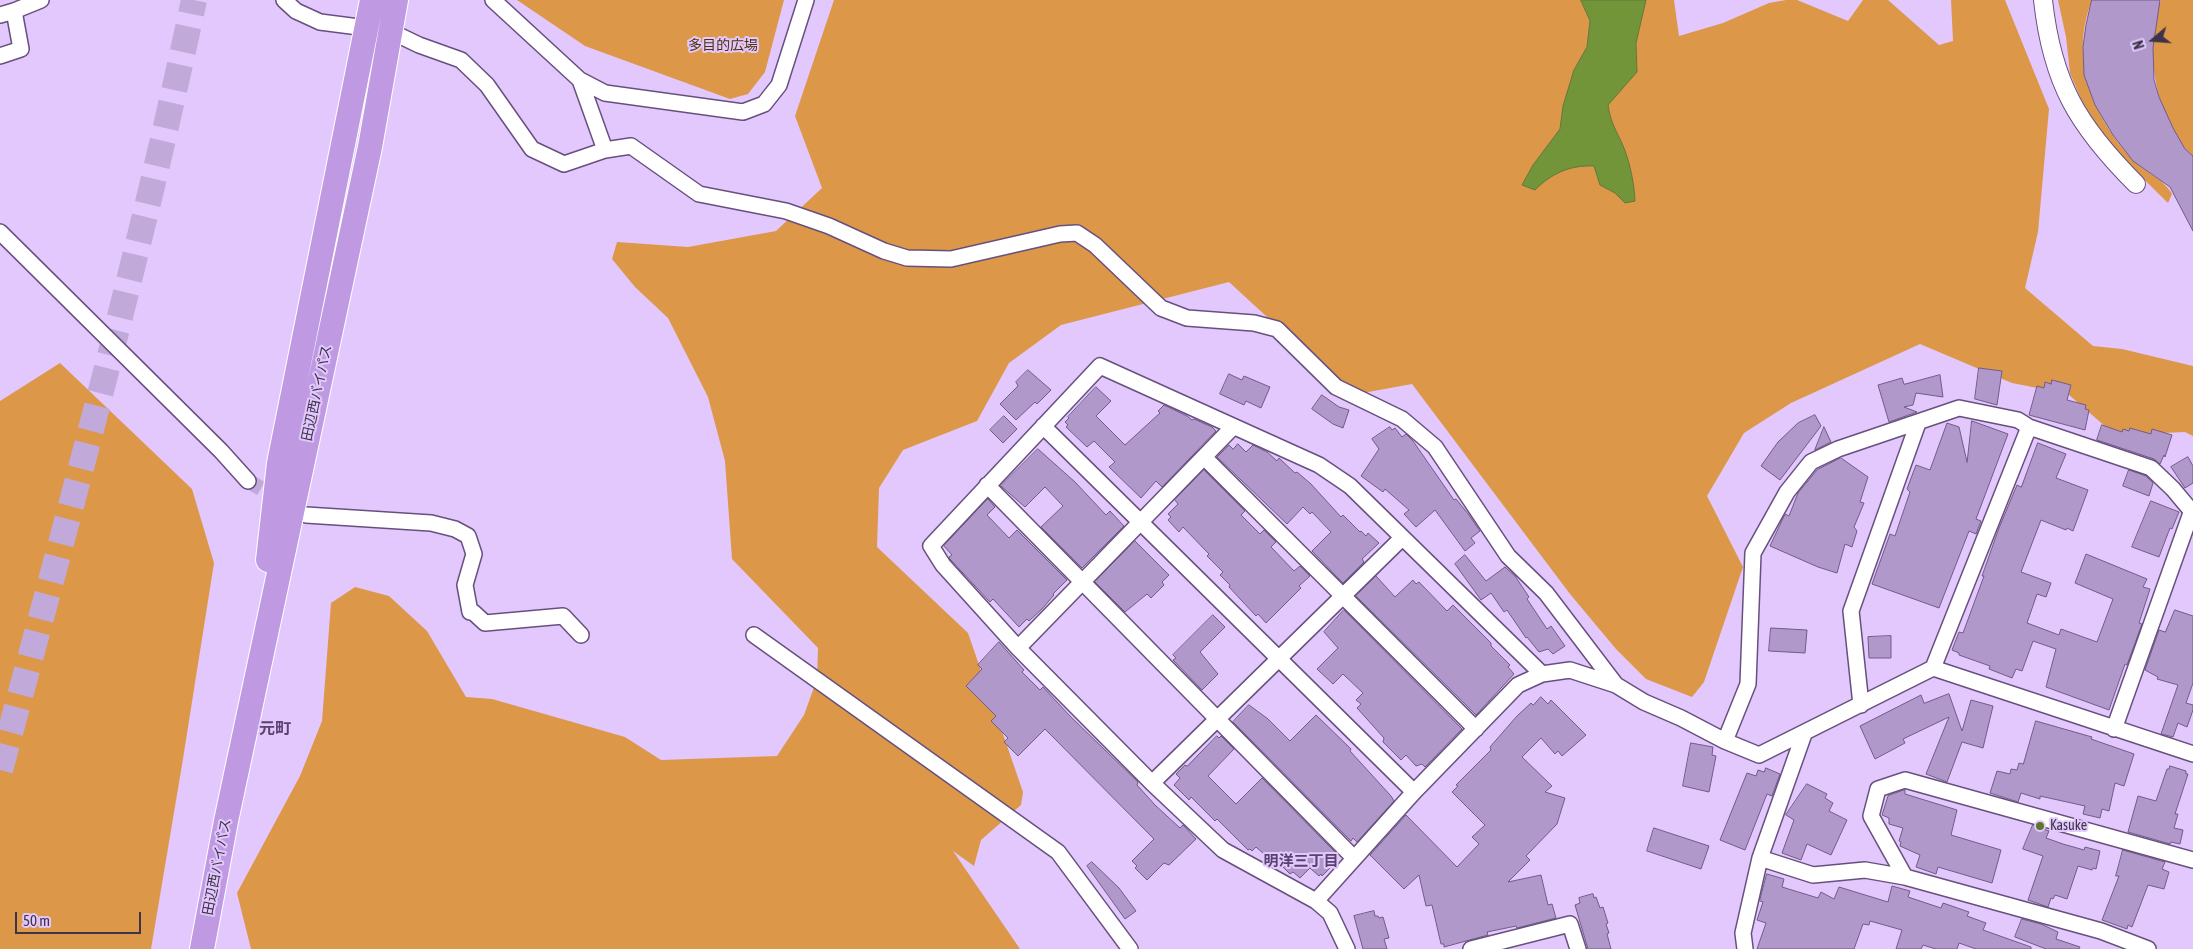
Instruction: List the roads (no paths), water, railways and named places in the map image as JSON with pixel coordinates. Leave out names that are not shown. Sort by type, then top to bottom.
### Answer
[{"type":"highway","name":"田辺西バイパス","points":[[234,784],[267,568],[279,463],[372,0]]},
{"type":"highway","name":"田辺西バイパス","points":[[202,949],[234,784],[370,147],[396,0]]},
{"type":"street","points":[[0,56],[21,49],[7,13],[41,0]]},
{"type":"street","points":[[284,0],[296,11],[320,22],[390,31],[419,45],[461,60],[487,85],[532,149],[564,164],[605,150],[631,146],[699,194],[786,211],[829,226],[906,258],[951,259],[1060,234],[1077,233],[1095,245],[1161,308],[1186,318],[1254,323],[1277,329],[1336,387],[1402,419],[1435,448],[1508,556],[1546,593],[1616,685]]},
{"type":"street","points":[[493,0],[580,80],[605,93],[743,112],[764,104],[778,85],[806,0]]},
{"type":"street","points":[[2043,0],[2047,34],[2065,92],[2104,152],[2136,184]]},
{"type":"street","points":[[580,80],[605,150]]},
{"type":"street","points":[[0,232],[221,451],[248,481]]},
{"type":"street","points":[[1347,949],[1330,913],[1316,901],[1223,850],[1152,783],[1018,648],[943,565],[931,546],[1100,366],[1319,465],[1350,486],[1542,674]]},
{"type":"street","points":[[1725,741],[1748,684],[1753,553],[1787,492],[1811,462],[1838,449],[1959,408],[2018,420],[2028,427],[2151,468],[2173,489],[2192,513],[2114,729]]},
{"type":"street","points":[[1861,704],[1852,611],[1918,423]]},
{"type":"street","points":[[1042,426],[1414,792]]},
{"type":"street","points":[[1018,648],[1233,427]]},
{"type":"street","points":[[1316,901],[1414,792],[1518,685],[1542,674],[1570,670],[1616,685],[1644,702],[1681,718],[1725,741],[1759,755],[1934,668],[2028,427]]},
{"type":"street","points":[[1204,457],[1476,729]]},
{"type":"street","points":[[987,485],[1354,858]]},
{"type":"street","points":[[306,515],[431,523],[455,529],[468,536],[474,554],[465,585],[470,612],[474,612],[485,623],[563,616],[581,635]]},
{"type":"street","points":[[1152,783],[1402,538]]},
{"type":"street","points":[[754,635],[1058,852],[1130,949]]},
{"type":"street","points":[[1934,668],[2193,754]]},
{"type":"street","points":[[1745,949],[1743,933],[1760,858],[1804,734]]},
{"type":"street","points":[[1905,877],[1871,816],[1878,789],[1906,780],[2193,860]]},
{"type":"street","points":[[1760,858],[1813,874],[1864,870],[1905,877],[2101,931],[2148,949]]},
{"type":"street","points":[[1470,949],[1570,924],[1578,949]]},
{"type":"tunnel","points":[[0,770],[127,290],[194,0]]},
{"type":"tunnel","points":[[248,481],[281,500]]},
{"type":"place","name":"Kasuke","points":[[2040,826]]},
{"type":"district","name":"元町","points":[[275,729]]},
{"type":"district","name":"明洋三丁目","points":[[1301,861]]},
{"type":"park label","name":"多目的広場","points":[[723,46]]}]
